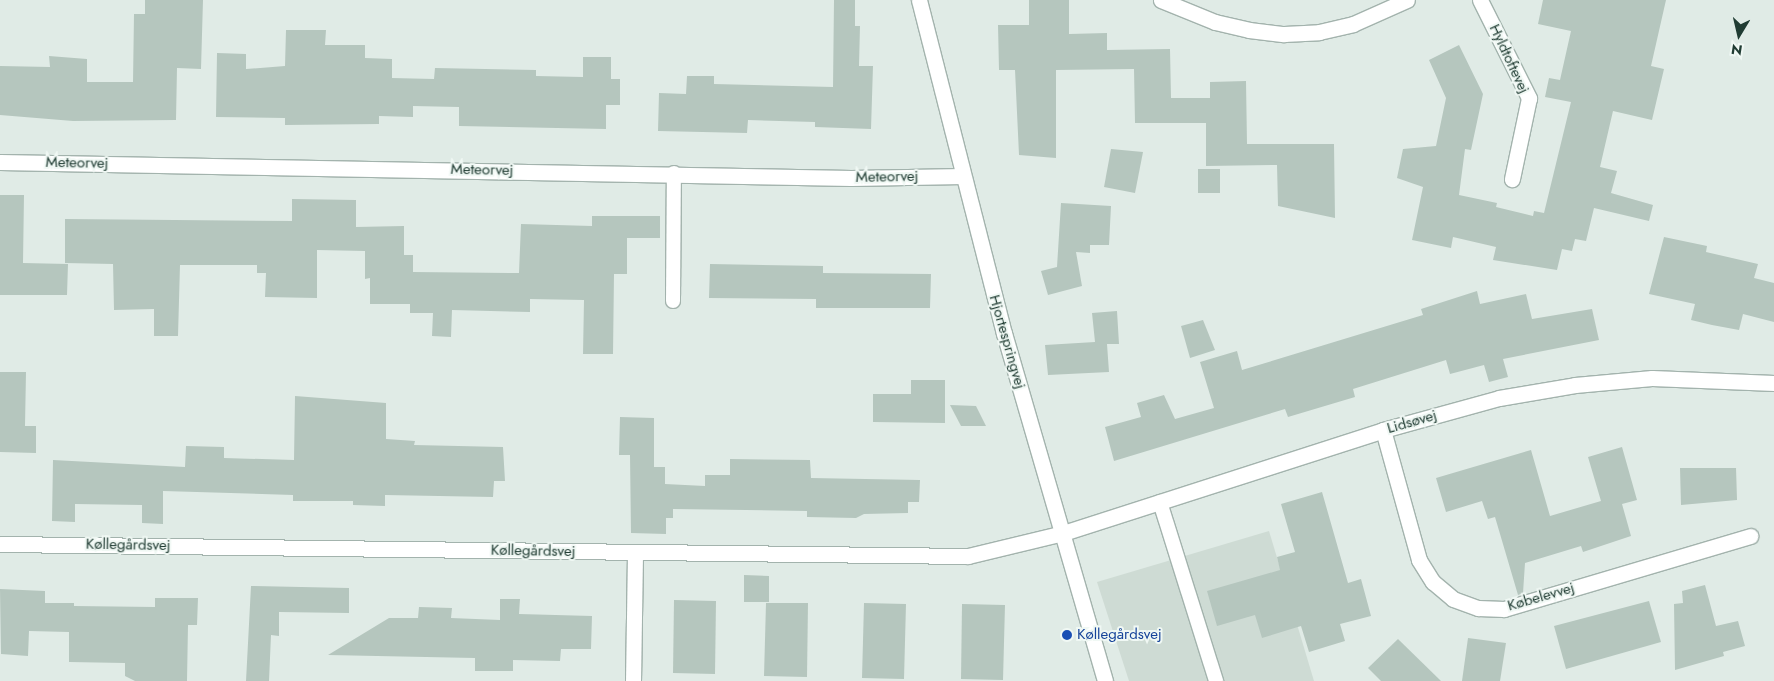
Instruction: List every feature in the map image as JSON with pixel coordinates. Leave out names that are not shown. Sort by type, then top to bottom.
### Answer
[{"type":"street","name":"Hjortespringvej","points":[[919,0],[1004,333],[1105,681]]},
{"type":"street","points":[[1162,0],[1214,22],[1248,30],[1284,34],[1319,32],[1353,24],[1407,0]]},
{"type":"street","name":"Hyldtoftevej","points":[[1480,0],[1529,98],[1512,179]]},
{"type":"street","name":"Meteorvej","points":[[0,162],[674,173],[851,178],[963,176]]},
{"type":"street","name":"Lidsøvej","points":[[1063,533],[1383,430],[1499,398],[1575,385],[1652,378],[1774,383]]},
{"type":"street","name":"Købelevvej","points":[[1383,430],[1419,560],[1433,582],[1453,599],[1478,608],[1504,609],[1750,536]]},
{"type":"street","name":"Køllegårdsvej","points":[[0,544],[968,556],[1063,533]]},
{"type":"street","points":[[633,681],[635,552]]},
{"type":"lane","points":[[673,301],[674,173]]},
{"type":"lane","points":[[1160,502],[1216,681]]},
{"type":"shaded area","points":[[1269,531],[1314,681],[1129,681],[1097,582]]},
{"type":"building","points":[[145,0],[203,0],[201,69],[177,68],[176,120],[73,121],[0,115],[0,66],[50,67],[49,56],[87,59],[87,82],[133,82],[134,14],[145,14]]},
{"type":"building","points":[[834,0],[855,0],[855,26],[860,26],[859,66],[873,66],[871,129],[815,127],[815,122],[748,120],[747,133],[658,131],[659,93],[686,94],[687,76],[714,76],[714,84],[833,87]]},
{"type":"building","points":[[1029,0],[1069,0],[1069,34],[1107,33],[1107,50],[1170,49],[1171,98],[1210,98],[1210,82],[1246,81],[1247,144],[1334,144],[1335,218],[1278,206],[1277,165],[1206,166],[1206,123],[1135,123],[1134,69],[1056,70],[1056,158],[1019,155],[1015,70],[999,70],[998,25],[1029,25]]},
{"type":"building","points":[[1543,0],[1666,0],[1651,66],[1664,69],[1652,120],[1613,111],[1600,167],[1617,171],[1611,193],[1653,205],[1649,221],[1594,208],[1586,241],[1575,239],[1572,251],[1562,249],[1557,270],[1493,260],[1496,247],[1453,237],[1451,248],[1412,240],[1423,187],[1397,178],[1403,149],[1436,146],[1446,98],[1429,60],[1459,45],[1483,94],[1471,150],[1465,149],[1459,195],[1497,203],[1496,207],[1533,216],[1534,211],[1544,213],[1571,102],[1545,97],[1549,78],[1560,80],[1571,31],[1538,24]]},
{"type":"building","points":[[286,30],[326,30],[325,45],[365,45],[365,58],[392,59],[392,78],[434,79],[435,68],[536,70],[536,76],[583,77],[583,57],[611,57],[611,79],[620,79],[620,105],[606,105],[606,129],[459,126],[459,107],[413,106],[413,117],[379,116],[379,124],[285,125],[285,118],[216,117],[217,53],[246,54],[246,69],[285,66]]},
{"type":"building","points":[[1111,149],[1143,152],[1135,193],[1104,187]]},
{"type":"building","points":[[1198,169],[1220,169],[1220,193],[1198,193]]},
{"type":"building","points":[[0,195],[24,195],[23,263],[68,264],[67,295],[0,295]]},
{"type":"building","points":[[292,199],[356,200],[356,227],[404,226],[404,255],[413,255],[413,272],[519,273],[521,224],[592,226],[592,216],[660,216],[660,238],[627,238],[627,274],[614,274],[613,354],[583,354],[584,300],[530,299],[530,312],[452,310],[451,337],[432,336],[433,313],[410,313],[410,304],[370,304],[370,278],[365,279],[365,251],[317,250],[317,298],[265,297],[266,273],[257,273],[257,265],[180,265],[178,336],[154,336],[154,309],[114,310],[113,264],[65,263],[65,219],[292,221]]},
{"type":"building","points":[[1061,203],[1111,206],[1109,245],[1090,245],[1090,253],[1076,252],[1082,286],[1048,295],[1041,271],[1057,267]]},
{"type":"building","points":[[1664,237],[1707,246],[1706,252],[1758,264],[1754,278],[1774,283],[1774,322],[1743,314],[1739,330],[1712,325],[1691,320],[1695,304],[1649,294]]},
{"type":"building","points":[[710,264],[823,266],[823,273],[931,274],[930,308],[816,308],[816,299],[709,298]]},
{"type":"building","points":[[1477,291],[1480,304],[1526,294],[1532,319],[1592,309],[1599,340],[1503,359],[1508,377],[1489,382],[1484,365],[1450,374],[1446,360],[1353,389],[1355,397],[1288,417],[1285,409],[1114,461],[1105,427],[1141,417],[1137,403],[1164,395],[1175,419],[1214,408],[1200,362],[1237,351],[1242,370],[1423,315],[1421,309]]},
{"type":"building","points":[[1117,311],[1119,344],[1107,344],[1109,372],[1048,375],[1045,345],[1095,342],[1092,313]]},
{"type":"building","points":[[1203,320],[1215,350],[1190,358],[1181,326]]},
{"type":"building","points":[[0,372],[26,372],[25,426],[36,426],[36,453],[0,452]]},
{"type":"building","points":[[911,380],[945,380],[945,423],[873,422],[873,394],[911,394]]},
{"type":"building","points":[[295,396],[386,403],[386,439],[415,441],[414,445],[503,447],[505,481],[494,481],[493,497],[385,495],[385,506],[353,505],[353,501],[293,501],[293,495],[163,491],[163,524],[142,523],[142,505],[75,504],[75,522],[52,521],[53,460],[185,467],[186,446],[224,447],[224,458],[294,460]]},
{"type":"building","points":[[950,405],[976,406],[986,426],[961,426]]},
{"type":"building","points":[[620,417],[654,418],[654,467],[665,467],[665,484],[705,486],[705,475],[730,475],[730,459],[810,460],[811,478],[920,480],[919,502],[908,502],[908,513],[864,514],[856,518],[807,517],[807,511],[673,509],[673,518],[666,518],[666,534],[631,533],[630,455],[619,455]]},
{"type":"building","points":[[1622,447],[1637,500],[1622,504],[1631,536],[1583,552],[1581,546],[1525,563],[1523,593],[1518,595],[1495,517],[1488,519],[1482,501],[1446,512],[1436,478],[1531,450],[1550,516],[1601,501],[1588,457]]},
{"type":"building","points":[[1680,468],[1736,468],[1737,500],[1681,505]]},
{"type":"building","points":[[1322,492],[1348,583],[1361,579],[1371,616],[1340,624],[1345,641],[1309,652],[1301,626],[1262,638],[1255,615],[1217,626],[1207,591],[1280,570],[1277,557],[1295,552],[1281,504]]},
{"type":"building","points":[[744,575],[769,576],[769,602],[744,602]]},
{"type":"building","points":[[1705,585],[1716,626],[1738,621],[1745,646],[1723,652],[1724,656],[1675,670],[1674,604],[1683,603],[1682,591]]},
{"type":"building","points":[[251,586],[349,588],[349,613],[279,612],[279,636],[271,635],[269,681],[246,681]]},
{"type":"building","points":[[0,589],[45,591],[45,603],[74,603],[74,606],[155,607],[155,598],[198,598],[197,625],[188,625],[187,681],[135,681],[125,676],[125,663],[69,662],[69,632],[29,631],[28,656],[1,654]]},
{"type":"building","points":[[500,599],[520,599],[519,614],[592,616],[591,649],[561,649],[560,661],[513,660],[513,671],[475,671],[475,658],[328,655],[389,618],[418,618],[419,607],[452,608],[451,618],[500,620]]},
{"type":"building","points":[[674,600],[716,601],[715,674],[673,673]]},
{"type":"building","points":[[1649,601],[1661,642],[1566,669],[1554,626]]},
{"type":"building","points":[[766,603],[808,603],[807,677],[764,676]]},
{"type":"building","points":[[864,603],[906,604],[904,679],[862,678]]},
{"type":"building","points":[[962,604],[1005,605],[1003,680],[961,679]]},
{"type":"building","points":[[1468,638],[1506,643],[1500,681],[1462,681]]},
{"type":"building","points":[[1398,639],[1441,681],[1381,681],[1368,668]]},
{"type":"place","name":"Køllegårdsvej","points":[[1067,635]]}]
